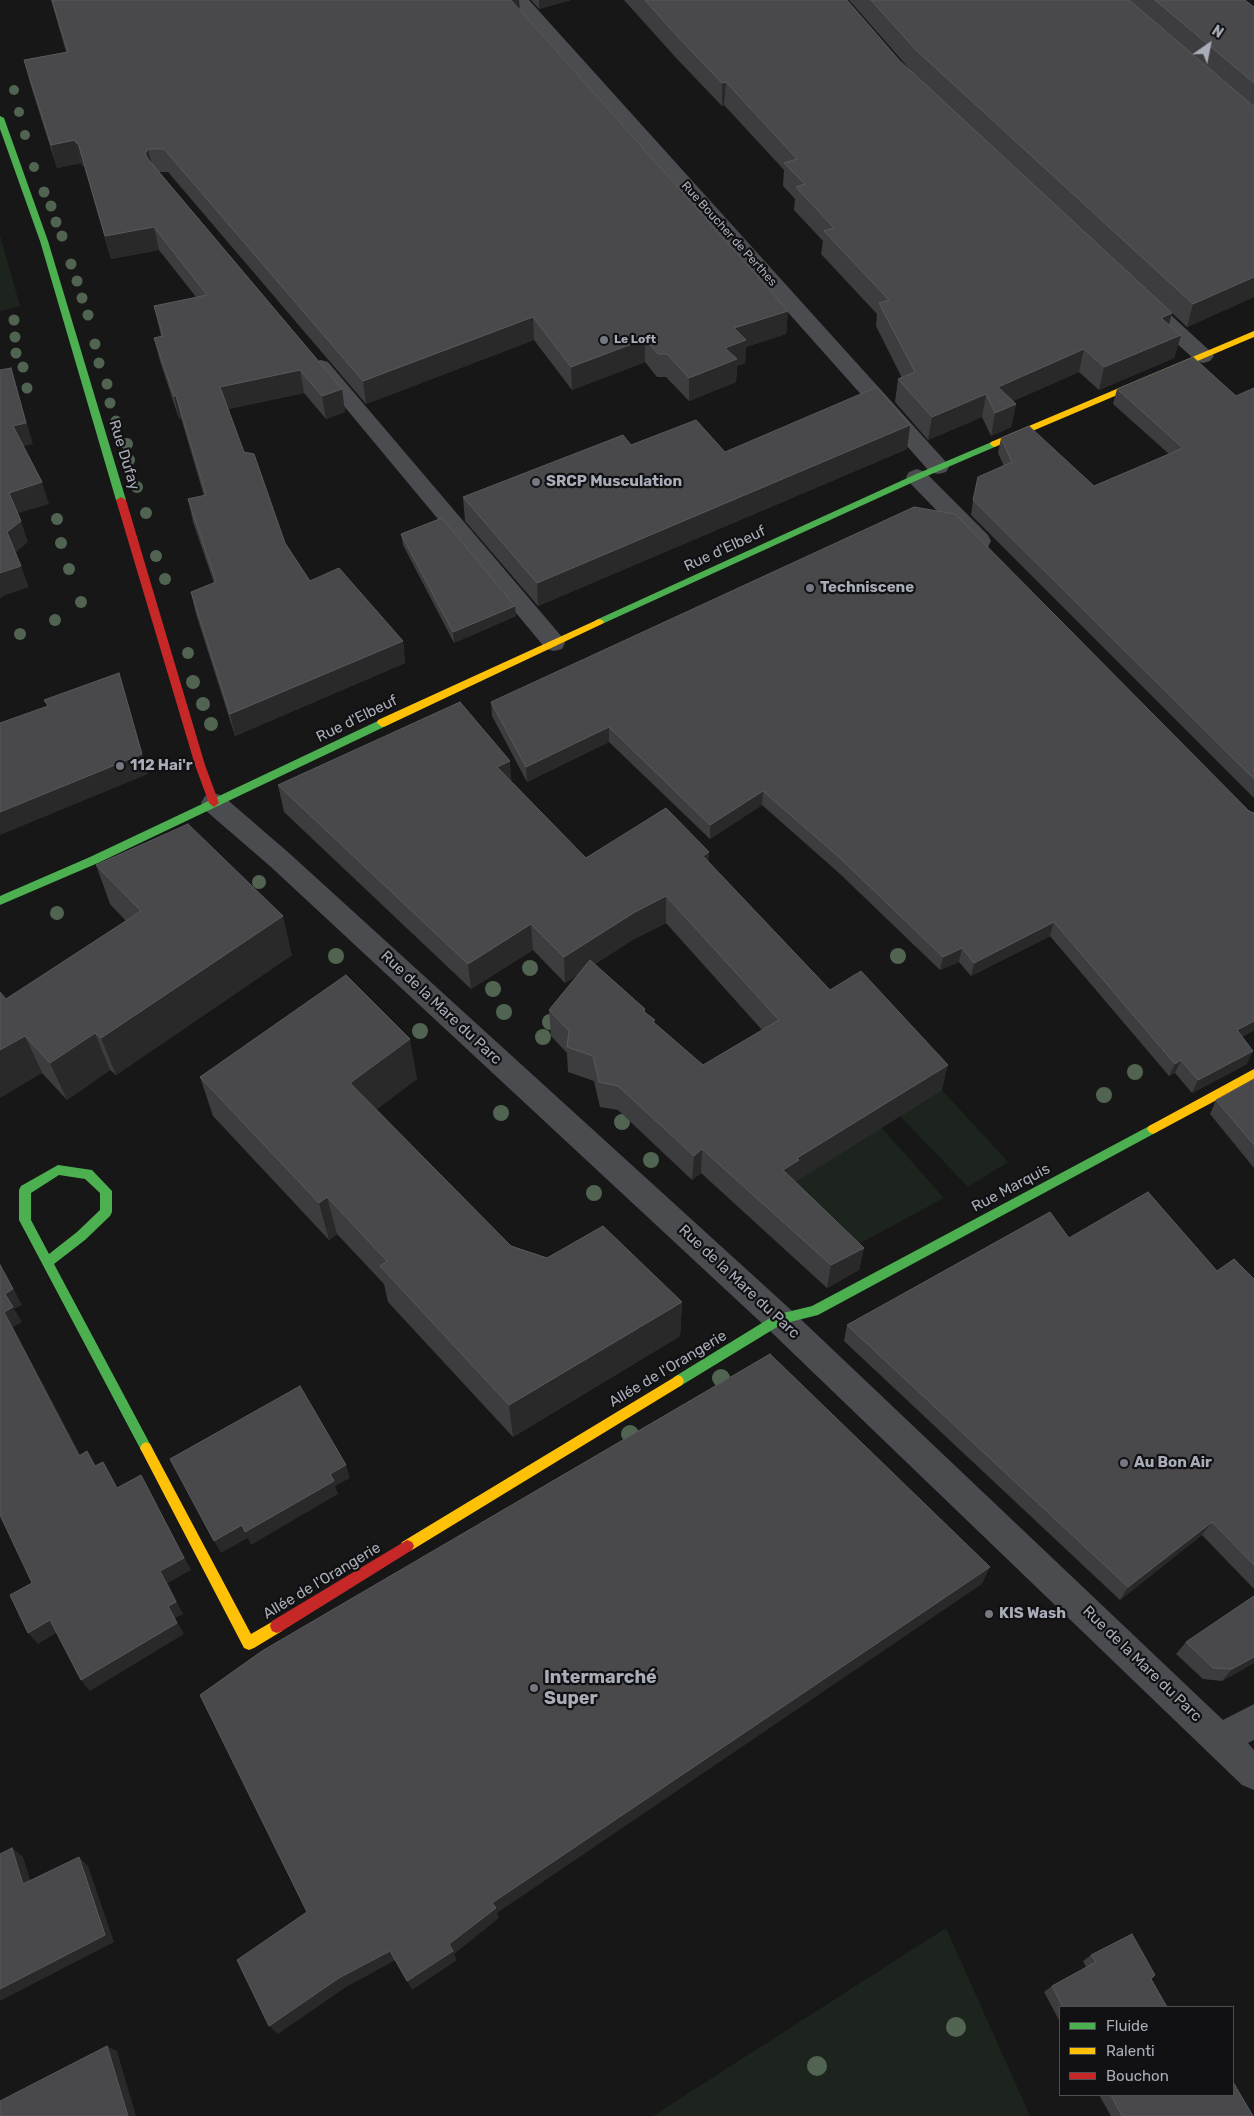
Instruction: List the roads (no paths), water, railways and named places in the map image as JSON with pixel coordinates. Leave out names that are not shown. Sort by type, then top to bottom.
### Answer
[{"type":"street","name":"Rue Boucher de Perthes","points":[[519,0],[938,468]]},
{"type":"street","name":"Rue Dufay","points":[[0,118],[44,241],[200,765],[214,803]]},
{"type":"street","points":[[1128,287],[1203,356]]},
{"type":"street","name":"Rue d'Elbeuf","points":[[0,901],[94,860],[554,643],[917,477],[1254,334]]},
{"type":"street","points":[[917,477],[997,558]]},
{"type":"street","name":"Rue de la Mare du Parc","points":[[214,803],[280,860],[779,1319],[1254,1772]]},
{"type":"street","name":"Rue Marquis","points":[[779,1319],[814,1311],[1254,1074]]},
{"type":"street","name":"Allée de l'Orangerie","points":[[47,1262],[81,1236],[106,1212],[106,1191],[88,1174],[58,1170],[25,1190],[25,1220],[47,1262],[249,1643],[779,1319]]},
{"type":"street","points":[[1221,1740],[1254,1721]]},
{"type":"lane","points":[[308,350],[554,643]]},
{"type":"place","name":"Le Loft","points":[[604,340]]},
{"type":"place","name":"SRCP Musculation","points":[[536,482]]},
{"type":"place","name":"Techniscene","points":[[810,588]]},
{"type":"place","name":"112 Hai'r","points":[[120,766]]},
{"type":"place","name":"Au Bon Air","points":[[1124,1463]]},
{"type":"place","name":"KIS Wash","points":[[989,1614]]},
{"type":"place","name":"Intermarché Super","points":[[534,1688]]}]
